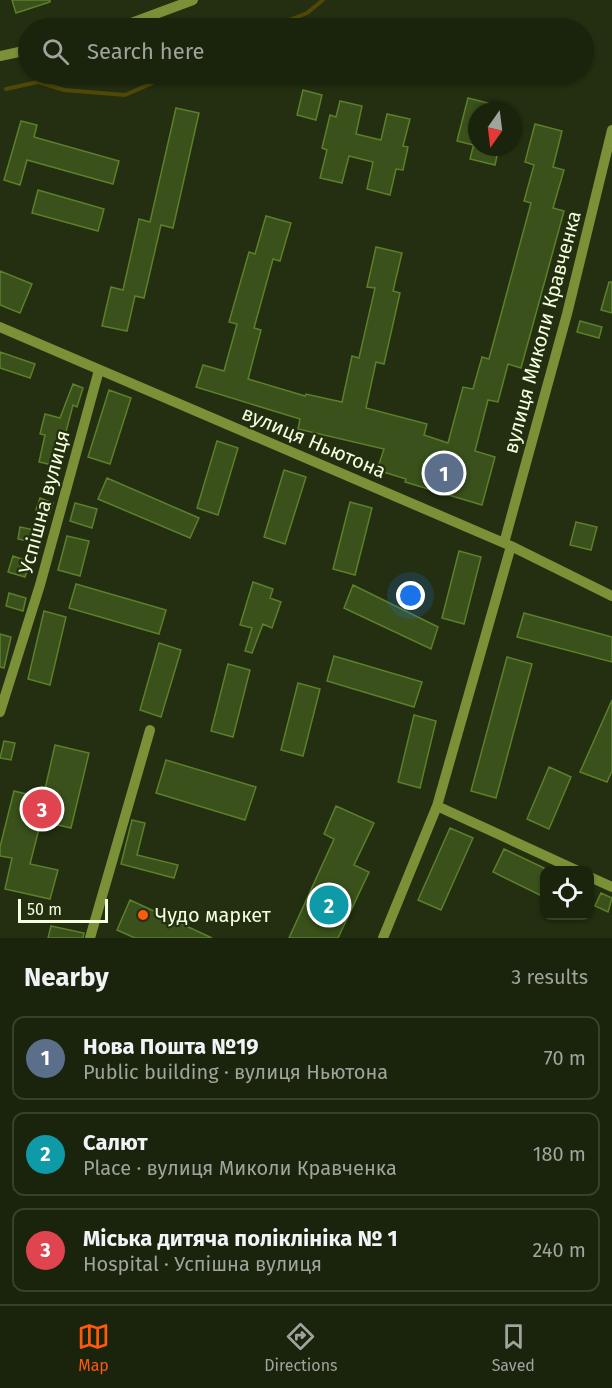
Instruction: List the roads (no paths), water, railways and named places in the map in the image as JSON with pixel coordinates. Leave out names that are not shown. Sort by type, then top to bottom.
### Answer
[{"type":"street","points":[[145,18],[193,0]]},
{"type":"street","points":[[0,56],[18,52]]},
{"type":"street","name":"вулиця Миколи Кравченка","points":[[383,938],[437,806],[567,314],[612,130]]},
{"type":"street","name":"вулиця Ньютона","points":[[0,327],[507,544],[612,596]]},
{"type":"street","name":"Успішна вулиця","points":[[0,712],[40,585],[99,369]]},
{"type":"street","points":[[90,938],[150,730]]},
{"type":"street","points":[[437,806],[567,866]]},
{"type":"street","points":[[594,879],[612,887]]},
{"type":"waterway","points":[[294,18],[307,13],[323,0]]},
{"type":"waterway","points":[[6,89],[29,84]]},
{"type":"waterway","points":[[44,84],[64,90],[125,95],[150,84]]},
{"type":"place","name":"Нова Пошта №19","points":[[444,473]]},
{"type":"place","name":"Міська дитяча поліклініка № 1","points":[[42,809]]},
{"type":"place","name":"Салют","points":[[329,905]]},
{"type":"place","name":"Чудо маркет","points":[[143,915]]}]
